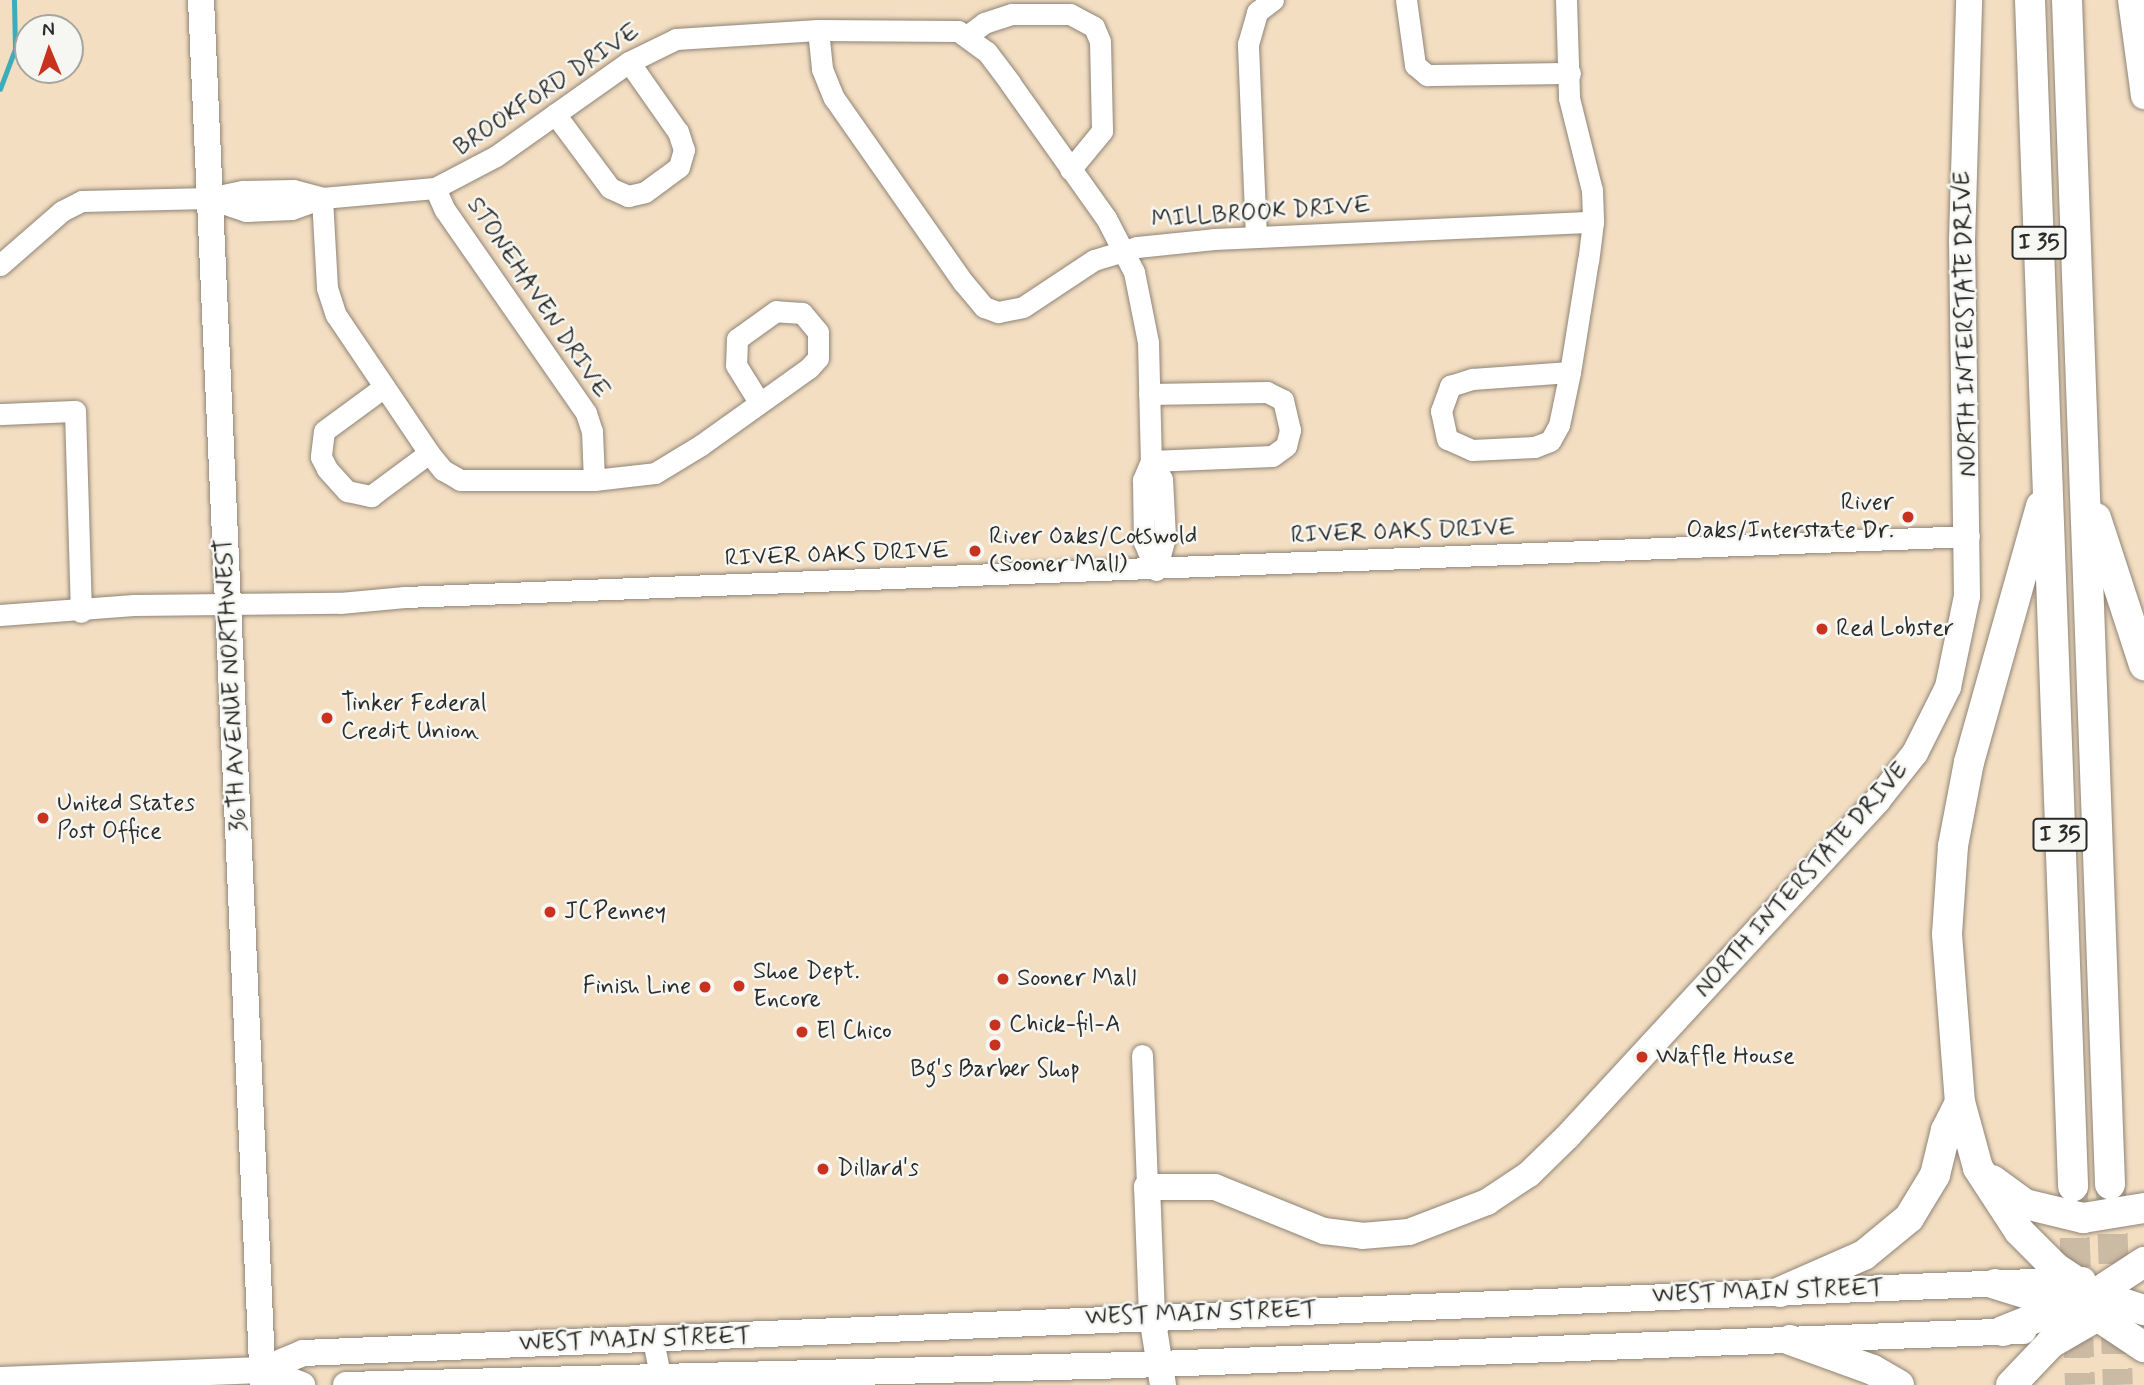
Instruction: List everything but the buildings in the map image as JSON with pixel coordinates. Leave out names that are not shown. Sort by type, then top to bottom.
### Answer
[{"type":"highway","name":"I 35","points":[[2030,0],[2073,1186]]},
{"type":"highway","name":"I 35","points":[[2067,0],[2110,1184]]},
{"type":"highway","points":[[2085,484],[2144,665]]},
{"type":"highway","points":[[2047,485],[2005,623],[1953,846],[1947,934],[1960,1102],[1978,1168],[2019,1231],[2112,1298],[2144,1347]]},
{"type":"highway","points":[[1780,1292],[1864,1255],[1903,1224],[1935,1175],[1946,1130],[1960,1102]]},
{"type":"highway","points":[[1978,1168],[2025,1204],[2046,1211],[2083,1218],[2144,1208]]},
{"type":"highway","points":[[1994,1284],[2112,1298]]},
{"type":"highway","points":[[2003,1331],[2112,1298]]},
{"type":"highway","points":[[2011,1385],[2028,1362],[2112,1298]]},
{"type":"highway","points":[[1790,1340],[1873,1370],[1899,1385]]},
{"type":"main road","name":"36TH AVENUE NORTHWEST","points":[[201,0],[262,1378]]},
{"type":"main road","name":"NORTH INTERSTATE DRIVE","points":[[1147,1187],[1215,1187],[1324,1231],[1362,1236],[1409,1232],[1461,1215],[1529,1174],[1792,894],[1915,752],[1957,659],[1967,596],[1969,537],[1962,241],[1969,0]]},
{"type":"main road","points":[[2132,0],[2144,96]]},
{"type":"main road","points":[[1147,1187],[1152,1316],[1163,1374]]},
{"type":"main road","name":"WEST MAIN STREET","points":[[262,1378],[303,1353],[653,1340],[1152,1316],[1994,1284]]},
{"type":"main road","points":[[2112,1298],[2144,1326]]},
{"type":"main road","points":[[1133,1375],[1152,1316]]},
{"type":"main road","name":"WEST MAIN STREET","points":[[346,1385],[1133,1375],[2003,1331]]},
{"type":"main road","name":"WEST MAIN STREET","points":[[0,1380],[262,1378],[302,1385]]},
{"type":"street","points":[[1256,237],[1248,44],[1257,12],[1273,0]]},
{"type":"street","points":[[1406,0],[1415,65],[1427,75],[1570,73]]},
{"type":"street","points":[[1566,0],[1572,118],[1592,190],[1593,222],[1570,372],[1559,425],[1545,444],[1472,450],[1447,439],[1441,411],[1450,386],[1472,379],[1570,372]]},
{"type":"street","points":[[1070,170],[1102,131],[1100,41],[1094,27],[1070,14],[1012,14],[984,23],[967,36],[987,52],[1070,170],[1123,250],[1139,293],[1149,394],[1151,461],[1162,479],[1164,537],[1156,570]]},
{"type":"street","name":"BROOKFORD DRIVE","points":[[209,198],[246,211],[292,209],[322,198],[435,188],[469,173],[629,62],[696,34],[937,27],[967,36]]},
{"type":"street","name":"MILLBROOK DRIVE","points":[[818,30],[822,69],[834,98],[984,307],[1014,310],[1094,260],[1123,250],[1256,237],[1593,222]]},
{"type":"street","points":[[555,114],[610,188],[628,195],[645,192],[679,167],[684,150],[678,132],[629,62]]},
{"type":"street","name":"STONEHAVEN DRIVE","points":[[435,188],[445,210],[586,413],[593,441],[594,480]]},
{"type":"street","points":[[0,265],[62,211],[82,201],[209,198]]},
{"type":"street","points":[[322,198],[329,301],[384,387],[443,470],[470,482],[594,480],[655,473],[759,402],[818,359],[818,332],[802,313],[776,311],[737,339],[736,365],[759,402]]},
{"type":"street","points":[[384,387],[324,431],[321,457],[327,468],[347,491],[371,496],[429,453]]},
{"type":"street","points":[[1149,394],[1267,392],[1283,400],[1290,430],[1286,446],[1272,456],[1151,461]]},
{"type":"street","points":[[0,414],[75,411],[81,612]]},
{"type":"street","name":"RIVER OAKS DRIVE","points":[[0,615],[229,603],[340,603],[457,595],[1969,537]]},
{"type":"street","points":[[1142,1055],[1147,1187]]},
{"type":"street","points":[[653,1340],[654,1381]]},
{"type":"waterway","points":[[0,89],[15,49],[14,0]]},
{"type":"tunnel","points":[[2111,1189],[2118,1385]]},
{"type":"tunnel","points":[[2073,1193],[2080,1385]]},
{"type":"place","name":"River Oaks/Interstate Dr.","points":[[1908,517]]},
{"type":"place","name":"River Oaks/Cotswold (Sooner Mall)","points":[[975,551]]},
{"type":"place","name":"Red Lobster","points":[[1822,629]]},
{"type":"place","name":"Tinker Federal Credit Union","points":[[327,718]]},
{"type":"place","name":"United States Post Office","points":[[43,818]]},
{"type":"place","name":"JCPenney","points":[[550,912]]},
{"type":"place","name":"Sooner Mall","points":[[1003,979]]},
{"type":"place","name":"Shoe Dept. Encore","points":[[739,986]]},
{"type":"place","name":"Finish Line","points":[[705,987]]},
{"type":"place","name":"Chick-fil-A","points":[[995,1025]]},
{"type":"place","name":"El Chico","points":[[802,1032]]},
{"type":"place","name":"Bg's Barber Shop","points":[[995,1045]]},
{"type":"place","name":"Waffle House","points":[[1642,1057]]},
{"type":"place","name":"Dillard's","points":[[823,1169]]}]
